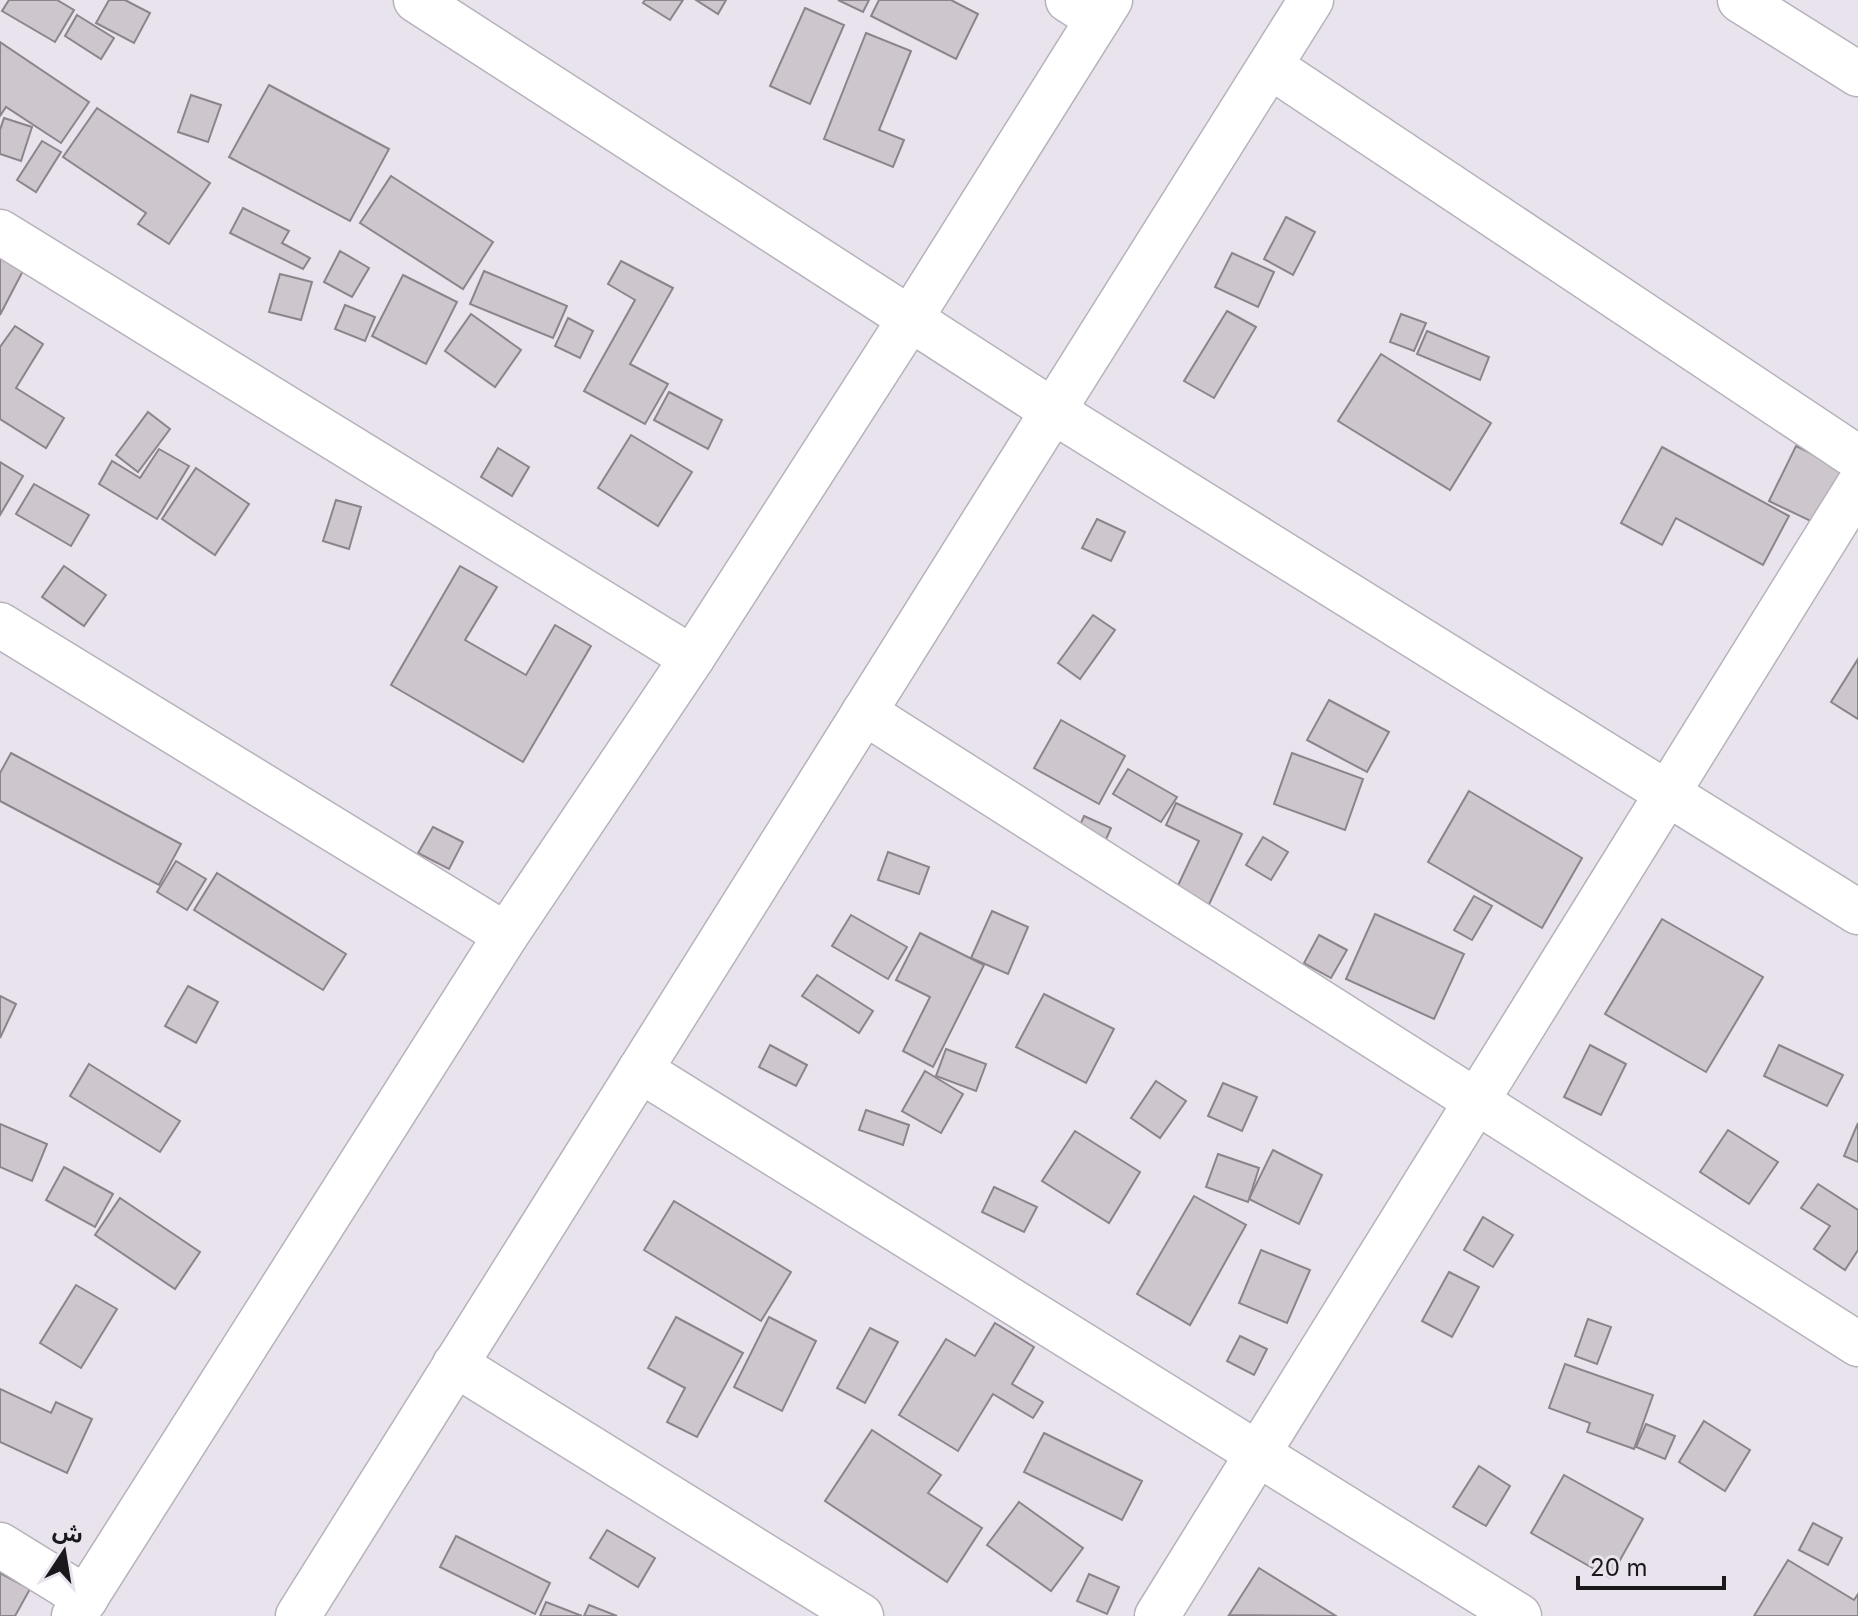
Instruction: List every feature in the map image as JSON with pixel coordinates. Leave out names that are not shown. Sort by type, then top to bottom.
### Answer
[{"type":"street","points":[[416,0],[1053,411],[1858,912]]},
{"type":"street","points":[[298,1616],[1311,0]]},
{"type":"street","points":[[1740,0],[1858,74]]},
{"type":"street","points":[[0,1545],[80,1607],[506,935],[692,658],[910,319],[1092,6]]},
{"type":"street","points":[[1270,66],[1858,458]]},
{"type":"street","points":[[0,232],[692,658]]},
{"type":"street","points":[[1157,1616],[1858,486]]},
{"type":"street","points":[[0,625],[506,935]]},
{"type":"street","points":[[864,712],[1858,1344]]},
{"type":"street","points":[[640,1070],[1519,1616]]},
{"type":"street","points":[[455,1364],[861,1616]]},
{"type":"building","points":[[9,0],[57,0],[74,10],[55,42],[2,11]]},
{"type":"building","points":[[109,0],[125,0],[150,13],[134,43],[96,23]]},
{"type":"building","points":[[645,0],[683,0],[670,20],[643,3]]},
{"type":"building","points":[[696,0],[726,0],[718,14]]},
{"type":"building","points":[[838,0],[869,0],[863,12]]},
{"type":"building","points":[[879,0],[951,0],[978,14],[956,59],[871,16]]},
{"type":"building","points":[[805,8],[844,25],[810,104],[770,86]]},
{"type":"building","points":[[77,15],[114,38],[101,59],[65,36]]},
{"type":"building","points":[[866,33],[911,51],[879,130],[904,140],[893,167],[824,139]]},
{"type":"building","points":[[0,42],[89,102],[61,143],[6,107],[0,116]]},
{"type":"building","points":[[269,85],[389,149],[350,221],[229,157]]},
{"type":"building","points":[[191,95],[221,105],[208,142],[178,132]]},
{"type":"building","points":[[97,108],[210,183],[169,244],[138,224],[146,213],[63,157]]},
{"type":"building","points":[[4,118],[32,127],[21,161],[0,154],[0,130]]},
{"type":"building","points":[[42,141],[61,152],[36,192],[17,180]]},
{"type":"building","points":[[391,176],[493,242],[463,289],[360,223]]},
{"type":"building","points":[[243,208],[289,231],[282,243],[310,258],[303,269],[230,233]]},
{"type":"building","points":[[1286,217],[1315,232],[1293,275],[1264,259]]},
{"type":"building","points":[[340,251],[369,268],[352,297],[324,282]]},
{"type":"building","points":[[0,253],[26,265],[0,315]]},
{"type":"building","points":[[1232,253],[1274,272],[1258,307],[1215,287]]},
{"type":"building","points":[[621,261],[673,288],[630,364],[668,384],[645,424],[584,391],[635,300],[608,284]]},
{"type":"building","points":[[484,271],[567,306],[553,338],[470,304]]},
{"type":"building","points":[[280,274],[312,282],[301,320],[269,312]]},
{"type":"building","points":[[403,275],[457,302],[426,364],[372,336]]},
{"type":"building","points":[[345,305],[375,317],[365,341],[335,329]]},
{"type":"building","points":[[1227,311],[1256,327],[1214,398],[1184,381]]},
{"type":"building","points":[[471,314],[521,350],[495,387],[445,351]]},
{"type":"building","points":[[1401,314],[1426,323],[1414,351],[1390,342]]},
{"type":"building","points":[[568,318],[593,331],[580,358],[555,346]]},
{"type":"building","points":[[15,326],[43,344],[16,388],[64,418],[46,448],[0,419],[0,347]]},
{"type":"building","points":[[1427,331],[1489,357],[1480,380],[1417,354]]},
{"type":"building","points":[[1381,354],[1491,423],[1450,490],[1338,421]]},
{"type":"building","points":[[669,392],[722,420],[708,449],[654,420]]},
{"type":"building","points":[[148,412],[170,429],[138,472],[116,455]]},
{"type":"building","points":[[631,435],[692,472],[658,526],[598,488]]},
{"type":"building","points":[[1796,446],[1846,470],[1819,525],[1769,501]]},
{"type":"building","points":[[1662,447],[1789,516],[1763,565],[1676,518],[1662,545],[1621,523]]},
{"type":"building","points":[[498,448],[529,467],[512,496],[481,477]]},
{"type":"building","points":[[159,449],[189,466],[157,519],[99,484],[112,461],[140,478]]},
{"type":"building","points":[[0,462],[23,476],[0,515]]},
{"type":"building","points":[[196,468],[249,504],[215,555],[162,519]]},
{"type":"building","points":[[34,484],[89,515],[71,546],[16,514]]},
{"type":"building","points":[[336,500],[361,507],[349,549],[323,541]]},
{"type":"building","points":[[1097,519],[1125,532],[1111,561],[1082,548]]},
{"type":"building","points":[[64,566],[106,595],[84,626],[42,597]]},
{"type":"building","points":[[460,566],[497,587],[465,640],[526,675],[555,625],[591,646],[523,762],[391,685]]},
{"type":"building","points":[[1093,615],[1115,630],[1080,679],[1058,663]]},
{"type":"building","points":[[1858,659],[1858,719],[1831,702]]},
{"type":"building","points":[[1329,700],[1389,732],[1367,772],[1307,740]]},
{"type":"building","points":[[1061,720],[1125,756],[1099,804],[1034,768]]},
{"type":"building","points":[[11,753],[181,844],[159,885],[0,801],[0,773]]},
{"type":"building","points":[[1292,753],[1363,779],[1345,830],[1274,804]]},
{"type":"building","points":[[1128,769],[1177,797],[1161,822],[1113,794]]},
{"type":"building","points":[[1469,791],[1582,858],[1542,928],[1428,862]]},
{"type":"building","points":[[1176,803],[1242,834],[1198,928],[1165,913],[1199,841],[1166,825]]},
{"type":"building","points":[[1084,816],[1111,828],[1096,862],[1069,850]]},
{"type":"building","points":[[433,827],[463,842],[449,869],[418,853]]},
{"type":"building","points":[[1263,837],[1288,852],[1271,880],[1246,865]]},
{"type":"building","points":[[888,852],[929,867],[919,894],[878,880]]},
{"type":"building","points":[[176,861],[206,879],[187,910],[157,892]]},
{"type":"building","points":[[217,873],[346,954],[323,990],[194,910]]},
{"type":"building","points":[[1474,896],[1492,906],[1472,940],[1454,930]]},
{"type":"building","points":[[992,911],[1028,927],[1008,974],[971,958]]},
{"type":"building","points":[[1375,914],[1464,954],[1434,1019],[1346,979]]},
{"type":"building","points":[[851,915],[907,947],[888,979],[832,946]]},
{"type":"building","points":[[1662,919],[1763,977],[1706,1072],[1605,1014]]},
{"type":"building","points":[[920,933],[984,965],[933,1067],[903,1051],[930,997],[896,980]]},
{"type":"building","points":[[1319,935],[1347,950],[1331,978],[1304,963]]},
{"type":"building","points":[[817,975],[873,1011],[859,1033],[802,996]]},
{"type":"building","points":[[188,986],[218,1002],[196,1043],[165,1026]]},
{"type":"building","points":[[1044,994],[1114,1029],[1086,1083],[1016,1047]]},
{"type":"building","points":[[0,996],[16,1004],[0,1038]]},
{"type":"building","points":[[770,1045],[807,1065],[796,1086],[759,1067]]},
{"type":"building","points":[[1590,1045],[1626,1064],[1601,1115],[1564,1097]]},
{"type":"building","points":[[1779,1045],[1843,1075],[1827,1106],[1764,1076]]},
{"type":"building","points":[[946,1049],[986,1064],[976,1091],[936,1076]]},
{"type":"building","points":[[89,1064],[180,1121],[160,1152],[70,1096]]},
{"type":"building","points":[[925,1071],[963,1094],[941,1133],[902,1111]]},
{"type":"building","points":[[1156,1081],[1186,1101],[1160,1138],[1131,1118]]},
{"type":"building","points":[[1223,1083],[1257,1097],[1242,1131],[1208,1116]]},
{"type":"building","points":[[866,1110],[909,1125],[903,1145],[859,1130]]},
{"type":"building","points":[[1858,1123],[1858,1162],[1844,1156]]},
{"type":"building","points":[[0,1124],[47,1144],[32,1181],[0,1167]]},
{"type":"building","points":[[1728,1130],[1778,1162],[1749,1204],[1700,1172]]},
{"type":"building","points":[[1075,1131],[1140,1172],[1109,1223],[1042,1181]]},
{"type":"building","points":[[1273,1150],[1322,1175],[1299,1224],[1249,1199]]},
{"type":"building","points":[[1218,1154],[1259,1168],[1248,1202],[1206,1187]]},
{"type":"building","points":[[64,1167],[113,1194],[95,1227],[46,1200]]},
{"type":"building","points":[[1818,1184],[1858,1210],[1858,1250],[1845,1270],[1814,1249],[1830,1226],[1801,1208]]},
{"type":"building","points":[[994,1187],[1037,1207],[1024,1232],[982,1212]]},
{"type":"building","points":[[1194,1196],[1246,1225],[1190,1325],[1137,1294]]},
{"type":"building","points":[[120,1198],[200,1252],[175,1289],[95,1235]]},
{"type":"building","points":[[674,1201],[791,1272],[761,1321],[644,1250]]},
{"type":"building","points":[[1483,1217],[1513,1235],[1493,1267],[1464,1250]]},
{"type":"building","points":[[1261,1250],[1310,1270],[1287,1323],[1239,1303]]},
{"type":"building","points":[[1449,1272],[1479,1287],[1452,1337],[1422,1321]]},
{"type":"building","points":[[76,1285],[117,1309],[81,1368],[40,1343]]},
{"type":"building","points":[[676,1317],[743,1353],[697,1437],[667,1422],[685,1388],[648,1368]]},
{"type":"building","points":[[769,1317],[816,1341],[782,1411],[734,1387]]},
{"type":"building","points":[[1588,1319],[1611,1327],[1597,1364],[1575,1356]]},
{"type":"building","points":[[995,1323],[1034,1347],[1012,1384],[1043,1402],[1033,1418],[993,1394],[958,1451],[899,1415],[946,1339],[975,1356]]},
{"type":"building","points":[[870,1328],[898,1342],[865,1403],[837,1388]]},
{"type":"building","points":[[1240,1336],[1267,1349],[1254,1375],[1227,1361]]},
{"type":"building","points":[[1565,1364],[1653,1395],[1634,1449],[1587,1432],[1590,1423],[1549,1408]]},
{"type":"building","points":[[0,1389],[51,1413],[56,1402],[92,1419],[67,1473],[0,1442]]},
{"type":"building","points":[[1704,1421],[1750,1450],[1725,1491],[1679,1462]]},
{"type":"building","points":[[1646,1424],[1675,1436],[1665,1459],[1636,1447]]},
{"type":"building","points":[[872,1430],[941,1475],[928,1493],[982,1528],[947,1582],[825,1501]]},
{"type":"building","points":[[1044,1433],[1142,1481],[1122,1520],[1024,1472]]},
{"type":"building","points":[[1479,1466],[1510,1486],[1486,1526],[1453,1507]]},
{"type":"building","points":[[1564,1475],[1643,1519],[1610,1578],[1531,1533]]},
{"type":"building","points":[[1019,1502],[1083,1548],[1051,1591],[987,1545]]},
{"type":"building","points":[[1813,1523],[1842,1538],[1828,1565],[1799,1550]]},
{"type":"building","points":[[607,1530],[655,1558],[638,1587],[590,1558]]},
{"type":"building","points":[[456,1536],[550,1583],[535,1614],[440,1567]]},
{"type":"building","points":[[1788,1560],[1854,1600],[1858,1594],[1858,1616],[1754,1616]]},
{"type":"building","points":[[1259,1568],[1336,1616],[1229,1615]]},
{"type":"building","points":[[0,1573],[30,1589],[15,1616],[0,1616]]},
{"type":"building","points":[[1089,1574],[1119,1587],[1107,1614],[1077,1601]]},
{"type":"building","points":[[546,1602],[582,1616],[540,1616]]},
{"type":"building","points":[[589,1605],[617,1616],[584,1616]]}]
